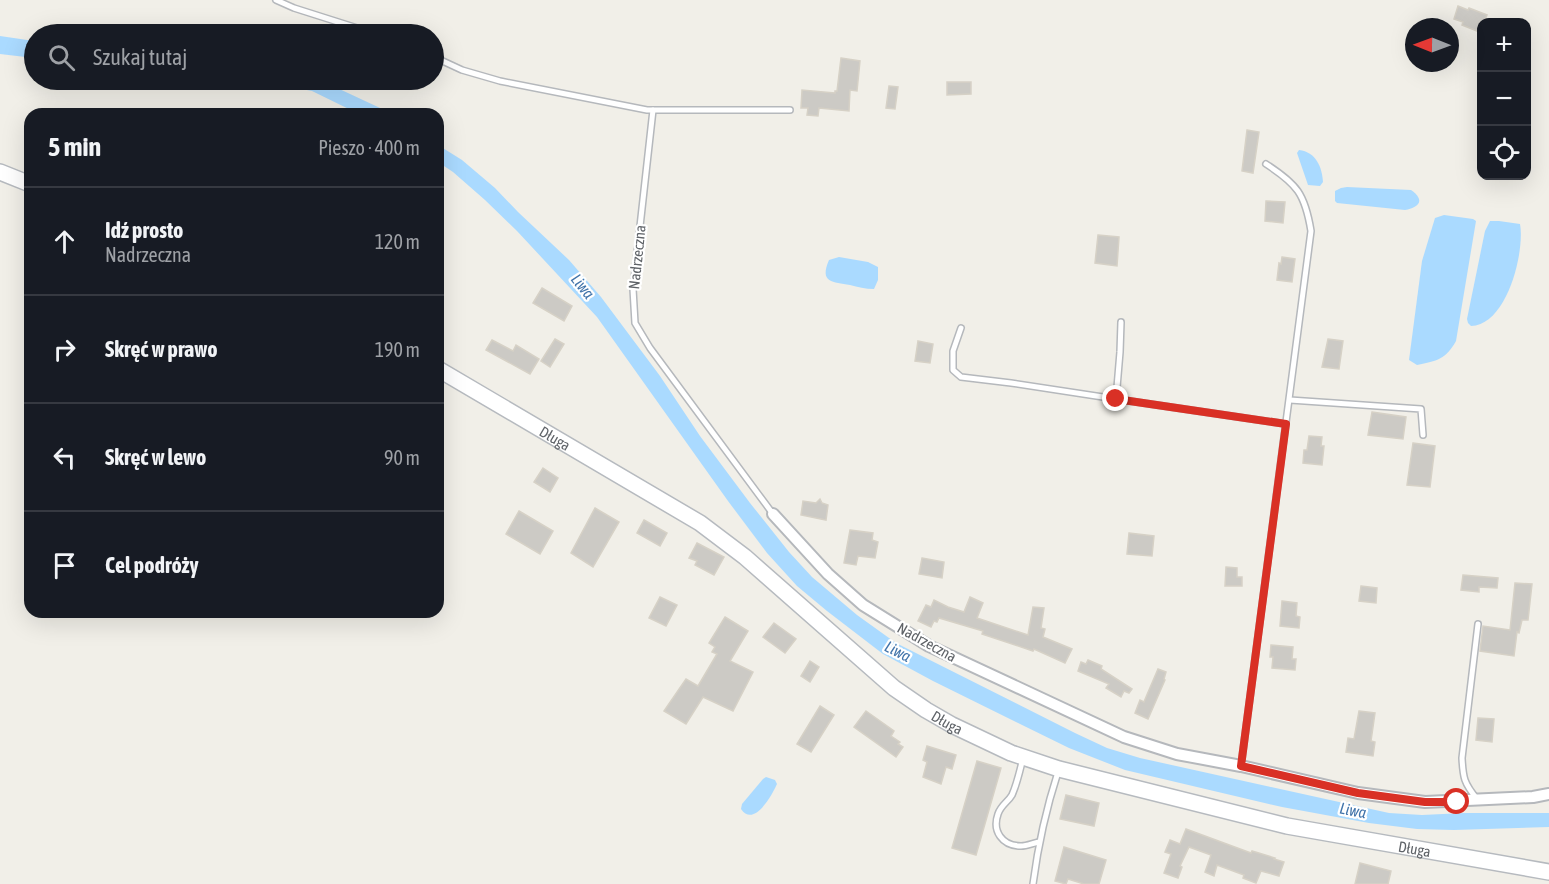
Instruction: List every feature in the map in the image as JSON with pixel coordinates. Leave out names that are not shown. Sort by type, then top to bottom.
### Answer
[{"type":"street","points":[[0,172],[24,182]]},
{"type":"street","name":"Długa","points":[[444,373],[700,523],[745,557],[894,688],[952,725],[1011,753],[1059,769],[1287,826],[1549,872]]},
{"type":"street","name":"Nadrzeczna","points":[[773,514],[828,574],[863,605],[929,646],[1124,737],[1177,754],[1358,793],[1425,802],[1533,797],[1549,794]]},
{"type":"lane","points":[[276,0],[344,24]]},
{"type":"lane","points":[[444,62],[462,70],[500,81],[653,110],[790,110]]},
{"type":"lane","name":"Nadrzeczna","points":[[653,110],[633,289],[635,323],[657,357],[773,514]]},
{"type":"lane","points":[[1241,766],[1311,231],[1308,209],[1299,192],[1286,177],[1266,164]]},
{"type":"lane","points":[[1116,399],[1121,322]]},
{"type":"lane","points":[[962,328],[953,351],[953,370],[961,377],[1286,424]]},
{"type":"lane","points":[[1290,400],[1421,409],[1423,435]]},
{"type":"lane","points":[[1478,624],[1462,758],[1466,785],[1478,800]]},
{"type":"lane","points":[[1024,757],[1015,788],[998,814],[996,829],[1009,844],[1022,846],[1039,842]]},
{"type":"lane","points":[[1033,884],[1048,801],[1059,769]]},
{"type":"water","points":[[0,36],[24,40],[24,57],[0,54]]},
{"type":"water","points":[[307,90],[341,90],[380,108],[347,108]]},
{"type":"water","name":"Liwa","points":[[444,149],[462,160],[495,188],[569,260],[601,297],[660,376],[700,436],[789,552],[812,577],[857,615],[896,643],[1075,733],[1107,748],[1140,758],[1389,813],[1422,815],[1549,813],[1549,827],[1454,830],[1417,829],[1369,823],[1282,807],[1125,770],[1069,748],[883,654],[797,586],[767,553],[597,317],[517,231],[444,166]]},
{"type":"water","points":[[1299,150],[1310,154],[1317,161],[1323,182],[1320,186],[1308,185],[1297,153]]},
{"type":"water","points":[[1347,187],[1411,190],[1418,197],[1419,203],[1405,210],[1337,203],[1335,191]]},
{"type":"water","points":[[1444,215],[1476,221],[1456,341],[1440,358],[1417,365],[1409,360],[1422,261],[1435,218]]},
{"type":"water","points":[[1490,221],[1520,224],[1520,252],[1504,301],[1495,314],[1484,322],[1471,326],[1467,319],[1485,231]]},
{"type":"water","points":[[839,257],[868,262],[878,267],[878,280],[874,289],[829,280],[826,268],[829,260]]},
{"type":"water","points":[[766,777],[775,780],[777,784],[775,789],[762,808],[751,815],[746,814],[741,809],[742,804]]},
{"type":"building","points":[[1458,6],[1487,15],[1486,18],[1477,18],[1477,31],[1462,25],[1463,22],[1459,21],[1459,18],[1454,18]]},
{"type":"building","points":[[841,58],[860,61],[857,91],[850,90],[849,111],[819,108],[818,116],[807,115],[808,108],[801,108],[802,90],[835,93]]},
{"type":"building","points":[[947,82],[971,82],[971,94],[947,95]]},
{"type":"building","points":[[889,86],[898,87],[895,109],[886,108]]},
{"type":"building","points":[[1247,130],[1259,132],[1253,173],[1242,171]]},
{"type":"building","points":[[1266,201],[1285,202],[1283,223],[1265,221]]},
{"type":"building","points":[[1098,235],[1119,237],[1117,266],[1095,263]]},
{"type":"building","points":[[1282,257],[1295,259],[1292,282],[1277,280]]},
{"type":"building","points":[[542,288],[572,306],[564,321],[533,303]]},
{"type":"building","points":[[555,339],[564,344],[550,367],[541,361]]},
{"type":"building","points":[[1328,339],[1343,341],[1339,369],[1322,367]]},
{"type":"building","points":[[492,340],[513,351],[516,345],[539,359],[530,374],[486,350]]},
{"type":"building","points":[[918,341],[933,344],[930,363],[915,361]]},
{"type":"building","points":[[1372,412],[1406,417],[1403,439],[1368,435]]},
{"type":"building","points":[[1309,436],[1322,437],[1321,446],[1324,446],[1322,465],[1303,463],[1304,450],[1307,450]]},
{"type":"building","points":[[1413,443],[1435,446],[1430,487],[1407,485]]},
{"type":"building","points":[[543,468],[558,478],[550,492],[534,482]]},
{"type":"building","points":[[820,499],[822,503],[828,505],[826,520],[801,515],[803,501],[816,503]]},
{"type":"building","points":[[595,508],[619,522],[593,567],[571,553]]},
{"type":"building","points":[[519,511],[553,531],[540,554],[506,534]]},
{"type":"building","points":[[644,520],[667,533],[660,546],[637,533]]},
{"type":"building","points":[[850,530],[873,533],[872,540],[878,542],[875,558],[858,556],[856,565],[844,563]]},
{"type":"building","points":[[1129,533],[1154,536],[1152,556],[1127,554]]},
{"type":"building","points":[[697,543],[724,557],[714,575],[695,565],[697,561],[689,558]]},
{"type":"building","points":[[922,558],[944,562],[942,578],[919,574]]},
{"type":"building","points":[[1226,567],[1237,568],[1237,577],[1242,577],[1242,586],[1225,586]]},
{"type":"building","points":[[1463,575],[1498,578],[1497,588],[1479,587],[1479,592],[1461,590]]},
{"type":"building","points":[[1515,583],[1532,584],[1528,620],[1522,620],[1519,633],[1517,632],[1514,656],[1480,651],[1483,626],[1510,630]]},
{"type":"building","points":[[1361,586],[1377,588],[1376,603],[1359,601]]},
{"type":"building","points":[[660,597],[677,605],[666,626],[649,618]]},
{"type":"building","points":[[970,597],[983,603],[977,618],[1028,635],[1033,607],[1044,608],[1041,628],[1045,629],[1043,637],[1072,649],[1065,663],[1034,649],[1033,651],[982,634],[983,631],[939,618],[931,627],[918,621],[926,605],[931,607],[934,600],[964,612]]},
{"type":"building","points":[[1282,601],[1297,603],[1296,616],[1300,617],[1299,628],[1280,626]]},
{"type":"building","points":[[725,617],[748,631],[730,661],[753,672],[733,711],[703,697],[686,724],[664,711],[686,679],[698,686],[717,654],[712,652],[715,647],[709,643]]},
{"type":"building","points":[[774,623],[796,639],[785,653],[763,637]]},
{"type":"building","points":[[1271,645],[1293,647],[1292,659],[1296,659],[1295,670],[1272,668]]},
{"type":"building","points":[[1088,660],[1102,666],[1101,669],[1132,689],[1129,693],[1124,691],[1121,697],[1106,688],[1109,684],[1078,671],[1081,662],[1086,664]]},
{"type":"building","points":[[810,661],[819,667],[810,682],[801,676]]},
{"type":"building","points":[[1158,669],[1166,672],[1165,680],[1148,719],[1135,713],[1140,700],[1144,702]]},
{"type":"building","points":[[820,706],[834,715],[811,752],[797,744]]},
{"type":"building","points":[[866,711],[894,731],[891,736],[903,747],[896,757],[854,727]]},
{"type":"building","points":[[1359,711],[1375,713],[1371,741],[1375,742],[1373,756],[1346,752],[1348,738],[1354,739]]},
{"type":"building","points":[[1478,718],[1494,719],[1492,742],[1476,740]]},
{"type":"building","points":[[927,746],[956,755],[952,769],[946,767],[941,784],[923,777],[927,762],[923,760]]},
{"type":"building","points":[[977,761],[1001,768],[976,855],[952,848]]},
{"type":"building","points":[[1066,795],[1099,803],[1094,826],[1060,819]]},
{"type":"building","points":[[1186,829],[1251,853],[1252,851],[1284,862],[1279,876],[1261,871],[1256,883],[1243,878],[1244,875],[1217,865],[1214,876],[1205,872],[1211,855],[1189,847],[1180,866],[1182,867],[1178,878],[1164,873],[1171,854],[1165,852],[1170,840],[1180,844]]},
{"type":"building","points":[[1064,847],[1106,860],[1099,884],[1084,884],[1068,879],[1066,884],[1055,881]]},
{"type":"building","points":[[1360,863],[1391,871],[1388,884],[1355,884]]},
{"type":"route","points":[[1116,399],[1286,424],[1241,766],[1358,793],[1425,802],[1457,802]]}]
